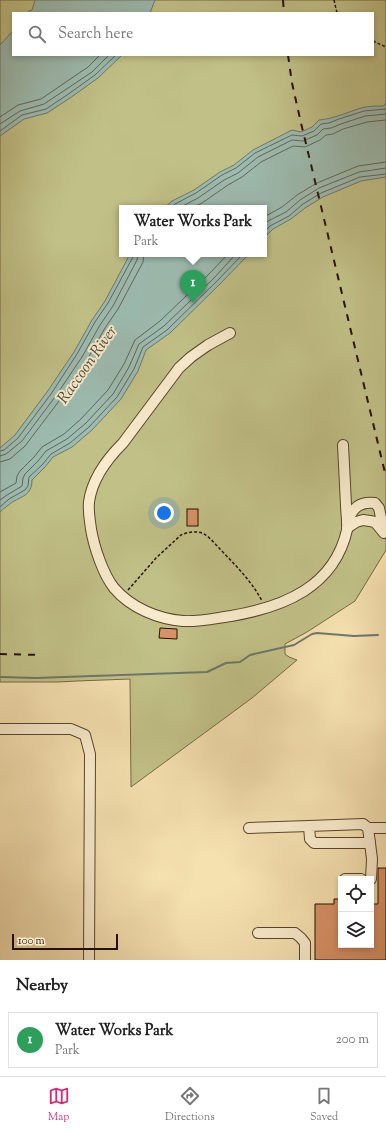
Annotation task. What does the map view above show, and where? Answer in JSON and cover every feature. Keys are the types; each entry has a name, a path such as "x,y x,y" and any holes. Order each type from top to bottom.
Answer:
{"lane":[{"path":"230,334 208,345 179,368 123,443 106,462 93,486 89,502 92,534 102,566 114,588 122,596 146,612 165,618 184,621 197,621 245,614 293,598 316,582 325,573 340,550 347,525 353,510 358,505 364,503 375,503 379,508 385,535"},
{"path":"343,445 347,525"},
{"path":"347,525 363,520 375,522 385,535"},
{"path":"0,729 71,729 85,734 90,754 89,960"},
{"path":"249,828 363,824 368,828 386,828"},
{"path":"309,826 310,839 314,844 370,843"},
{"path":"368,828 372,859 371,876"},
{"path":"258,933 295,933 305,943 305,960"}],"path":[{"path":"334,0 337,12"},
{"path":"374,41 386,47"},
{"path":"122,596 156,558 181,535 186,533 202,533 208,537 246,577 265,607"}],"green space":[{"path":"0,0 386,0 386,550 355,601 307,632 285,644 285,654 297,660 252,698 131,787 130,679 58,682 0,682"}],"water":[{"path":"35,0 155,0 150,12 28,12 32,10"},
{"path":"12,32 12,56 121,56 98,78 70,98 47,113 24,119 0,136 0,45"},
{"path":"386,103 386,177 361,181 323,197 291,219 273,229 267,235 267,205 167,205 172,201 194,190 220,172 234,165 253,150 292,130 301,132 312,127 319,120 335,117 364,107 383,106"},
{"name":"Raccoon River","path":"128,257 246,257 170,333 146,350 138,371 121,399 92,430 72,447 53,457 32,480 32,485 28,492 0,512 0,448 15,435 47,392 74,352 92,320 105,301"}],"building":[{"path":"187,509 198,509 198,526 187,526"},
{"path":"160,628 177,629 177,639 159,638"},
{"path":"378,868 386,868 386,960 315,960 315,904 334,904 334,899 338,899 338,948 374,948 374,904 378,904"}],"waterway":[{"path":"0,677 36,678 207,672 226,663 240,662 250,655 294,645 312,634 317,633 354,636 378,635"}],"railway":[{"path":"283,0 284,12"},
{"path":"288,56 292,83 301,123 386,477"},
{"path":"0,654 42,655"}],"place":[{"name":"Water Works Park","path":"193,303"}]}
